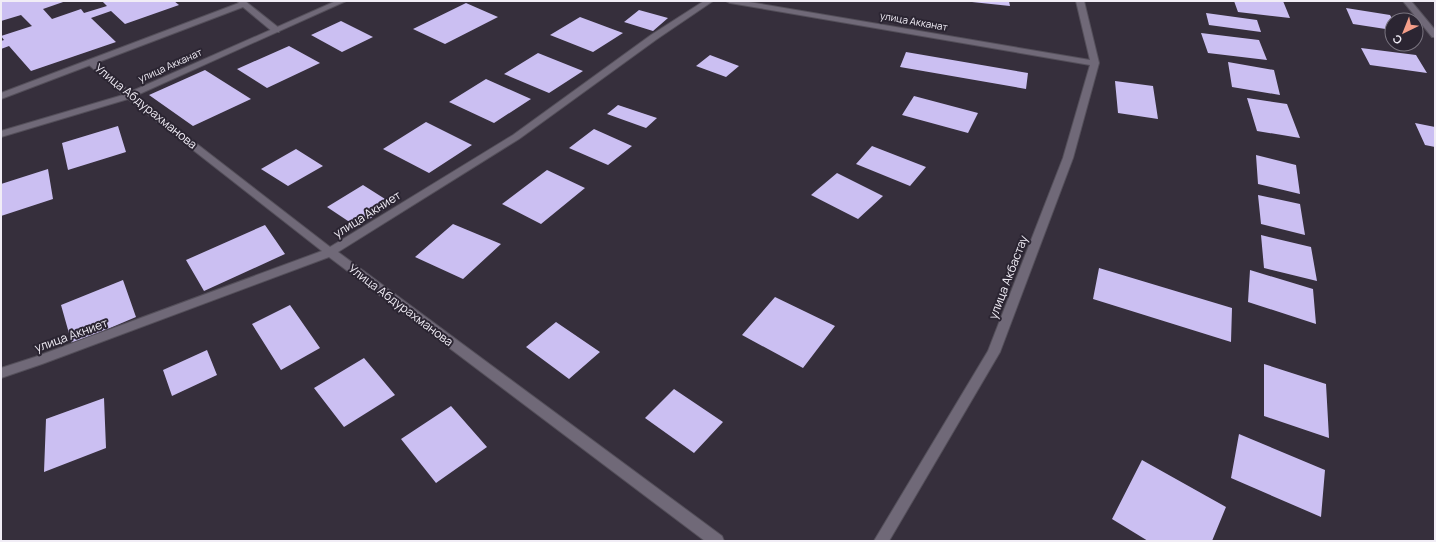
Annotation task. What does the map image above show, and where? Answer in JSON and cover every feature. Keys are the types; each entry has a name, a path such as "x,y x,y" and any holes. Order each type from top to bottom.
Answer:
{"street":[{"name":"улица Акканат","path":"1,134 129,96 342,1"},
{"name":"улица Акниет","path":"1,373 38,361 330,252 516,136 654,37 709,1"},
{"name":"улица Акканат","path":"730,1 1095,63"},
{"name":"улица Акбастау","path":"881,541 994,352 1068,158 1095,63 1080,1"},
{"path":"1407,1 1435,35"},
{"path":"1,96 242,2 276,30"},
{"name":"Улица Абдурахманова","path":"91,62 129,96 330,252 717,541"}],"building":[{"path":"1,1 66,1 43,9 52,19 81,9 84,13 107,6 102,1 174,1 179,5 125,24 111,11 91,18 116,42 31,71 9,46 1,49 1,41 4,40 1,36 32,26 21,15 1,21"},
{"path":"1009,1 1010,6 972,2"},
{"path":"1234,1 1283,1 1290,18 1238,12"},
{"path":"466,3 498,17 445,44 413,29"},
{"path":"1346,8 1384,14 1384,29 1353,24"},
{"path":"639,10 668,18 653,31 624,22"},
{"path":"1206,13 1257,20 1261,32 1209,25"},
{"path":"580,17 623,33 593,52 550,35"},
{"path":"341,21 373,37 342,52 311,35"},
{"path":"1201,33 1259,40 1267,60 1208,53"},
{"path":"289,46 320,63 267,88 237,69"},
{"path":"1361,48 1416,55 1427,73 1370,65"},
{"path":"906,52 1028,73 1026,89 900,67"},
{"path":"538,53 583,71 549,93 504,74"},
{"path":"710,55 739,66 726,77 696,66"},
{"path":"1228,62 1274,70 1280,95 1232,87"},
{"path":"205,70 251,99 193,126 149,95"},
{"path":"486,79 531,99 494,123 449,102"},
{"path":"1115,81 1153,86 1158,119 1118,113"},
{"path":"914,96 978,113 968,133 902,115"},
{"path":"1247,98 1287,104 1300,138 1257,131"},
{"path":"618,105 657,118 646,128 607,114"},
{"path":"426,122 472,145 429,173 383,149"},
{"path":"1415,123 1435,127 1435,147 1425,145"},
{"path":"118,126 126,152 68,170 62,143"},
{"path":"594,129 632,146 608,165 569,148"},
{"path":"872,146 926,167 910,186 856,164"},
{"path":"296,149 323,166 288,186 261,169"},
{"path":"1256,155 1296,165 1300,194 1258,184"},
{"path":"48,169 53,199 1,216 1,184"},
{"path":"547,170 585,188 541,224 502,204"},
{"path":"837,173 883,196 858,219 811,195"},
{"path":"363,185 393,204 357,227 327,207"},
{"path":"1258,195 1300,204 1305,235 1261,224"},
{"path":"453,224 501,244 463,279 415,257"},
{"path":"265,225 285,254 204,291 186,260"},
{"path":"1261,235 1311,247 1317,281 1264,268"},
{"path":"1099,268 1232,308 1231,342 1093,299"},
{"path":"1250,270 1313,289 1316,324 1248,302"},
{"path":"123,280 136,317 72,344 61,305"},
{"path":"775,297 835,326 803,368 742,335"},
{"path":"290,305 320,348 281,370 252,324"},
{"path":"556,322 600,352 569,379 526,347"},
{"path":"207,350 217,375 172,396 163,370"},
{"path":"364,358 395,395 344,427 314,388"},
{"path":"1264,364 1326,384 1329,438 1264,416"},
{"path":"674,389 723,422 694,453 645,418"},
{"path":"104,398 106,448 44,472 46,419"},
{"path":"451,406 487,447 436,483 401,439"},
{"path":"1239,434 1325,470 1321,517 1231,478"},
{"path":"1142,460 1226,507 1212,541 1148,541 1112,519"}]}
